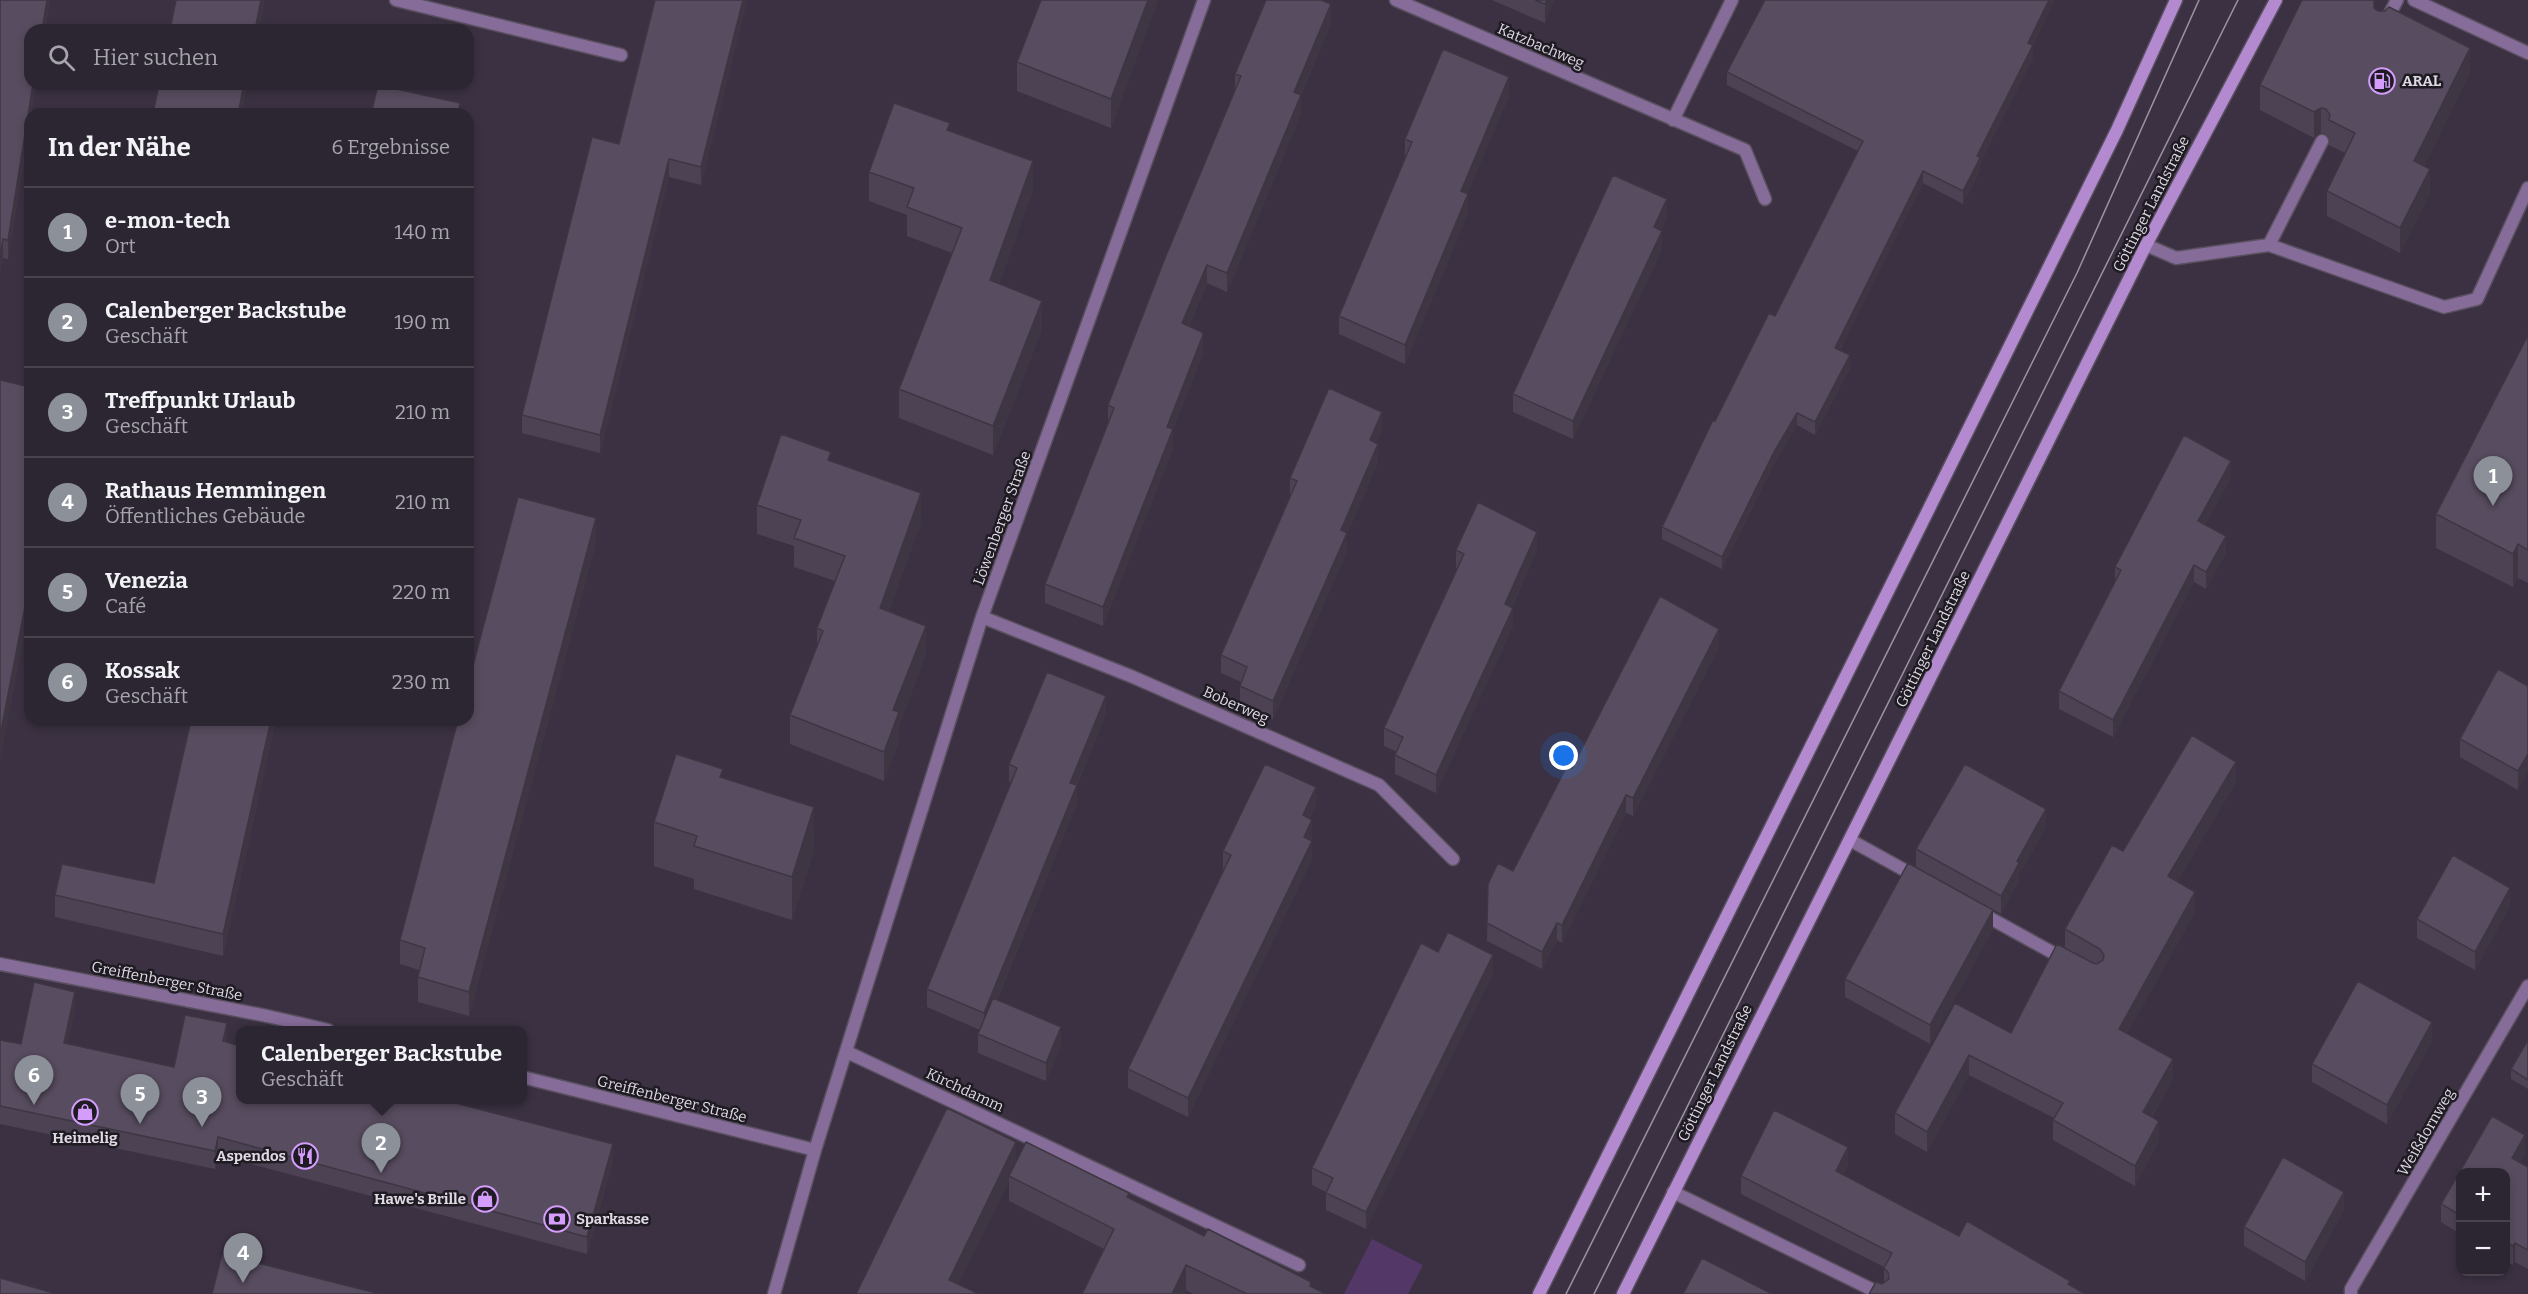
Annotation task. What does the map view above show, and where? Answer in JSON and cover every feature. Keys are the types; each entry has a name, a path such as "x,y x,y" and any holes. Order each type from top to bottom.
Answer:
{"street":[{"path":"396,0 621,55"},
{"name":"Löwenberger Straße","path":"847,1052 982,617 1204,0"},
{"name":"Katzbachweg","path":"1396,0 1745,150 1765,199"},
{"path":"1673,120 1732,0"},
{"path":"1539,1294 2112,141 2176,0"},
{"name":"Göttinger Landstraße","path":"1623,1294 2146,245 2276,0"},
{"path":"2381,29 2397,0"},
{"path":"2414,0 2528,53"},
{"path":"2269,245 2322,141"},
{"path":"2146,245 2176,258 2269,245 2445,307 2477,299 2528,188"},
{"name":"Boberweg","path":"982,617 1133,677 1379,785 1453,859"},
{"path":"1850,840 1932,886"},
{"path":"1963,903 2076,965"},
{"name":"Greiffenberger Straße","path":"0,964 311,1026"},
{"name":"Weißdornweg","path":"2351,1294 2357,1279 2528,986"},
{"path":"774,1294 815,1150 847,1052"},
{"name":"Kirchdamm","path":"847,1052 1089,1164 1299,1265"},
{"name":"Greiffenberger Straße","path":"527,1078 815,1150"},
{"path":"1673,1192 1881,1294"}],"shaded area":[{"path":"1372,1239 1423,1265 1408,1294 1344,1294"}],"building":[{"path":"0,0 47,0 43,24 24,24 24,90 32,90 29,108 24,108 24,140 8,240 3,239 0,258"},
{"path":"176,0 261,0 256,24 171,24"},
{"path":"655,0 743,0 701,167 669,159 600,435 522,415 592,137 619,144"},
{"path":"1041,0 1148,0 1111,99 1017,62"},
{"path":"1266,0 1321,0 1331,4 1294,92 1301,95 1227,273 1207,265 1182,323 1202,332 1203,335 1167,427 1173,429 1103,607 1045,584 1114,408 1108,405 1165,258 1241,76 1235,74"},
{"path":"1535,0 1547,0 1545,4"},
{"path":"1765,0 2049,0 2028,43 2033,45 1977,156 1980,158 1963,191 1923,171 1835,348 1850,355 1815,422 1797,413 1774,452 1722,557 1662,527 1713,420 1715,421 1769,313 1775,316 1863,141 1727,72"},
{"path":"2302,0 2374,0 2374,8 2378,11 2385,11 2389,7 2470,48 2414,161 2430,169 2400,228 2327,191 2355,133 2329,120 2330,115 2326,109 2321,108 2314,112 2260,85"},
{"path":"1443,49 1509,77 1461,191 1468,194 1405,345 1339,316 1412,142 1405,139"},
{"path":"158,90 243,90 239,108 154,108"},
{"path":"377,90 401,90 460,103 459,108 372,108"},
{"path":"894,103 950,123 947,130 1033,161 990,280 1042,301 993,426 899,389 962,228 907,207 914,188 869,172"},
{"path":"1613,175 1667,199 1654,227 1662,231 1573,421 1513,394"},
{"path":"2528,335 2528,550 2518,544 2513,554 2436,514"},
{"path":"0,380 24,386 24,612 0,736"},
{"path":"1329,388 1382,412 1370,440 1378,444 1341,530 1347,533 1273,701 1240,686 1247,667 1221,655 1297,481 1290,478"},
{"path":"781,434 831,452 828,460 921,493 880,608 926,626 893,710 899,712 884,752 790,715 823,631 817,628 845,556 794,538 801,520 757,505"},
{"path":"2184,435 2231,461 2198,521 2226,536 2206,572 2194,565 2113,720 2059,691 2121,570 2115,567"},
{"path":"518,497 596,518 469,992 418,977 425,948 400,940 456,726 474,726 474,662"},
{"path":"1478,502 1537,532 1505,604 1513,608 1436,775 1395,755 1403,737 1384,728 1464,554 1456,550"},
{"path":"1660,596 1719,629 1633,798 1626,795 1562,925 1557,923 1542,952 1487,923 1488,884 1498,863 1513,871 1567,766 1572,768"},
{"path":"2498,669 2528,686 2528,754 2518,771 2460,739"},
{"path":"1047,672 1106,696 1070,783 1077,785 984,1013 927,989 1017,768 1009,764"},
{"path":"190,726 270,726 223,934 55,895 62,864 154,883"},
{"path":"2192,735 2236,762 2168,876 2195,892 2119,1029 2173,1059 2143,1112 2159,1121 2135,1166 2053,1120 2063,1103 1969,1055 1927,1132 1895,1113 1955,1003 2011,1033 2057,944 2093,963 2097,964 2103,960 2104,955 2100,949 2065,929 2112,845 2123,851"},
{"path":"676,754 723,769 720,777 814,807 792,877 694,846 697,836 654,822"},
{"path":"1265,764 1316,787 1303,815 1312,820 1304,837 1312,841 1188,1098 1128,1069 1231,855 1223,851"},
{"path":"1965,764 2046,809 2017,861 2019,863 2001,896 1916,849"},
{"path":"2453,855 2510,888 2475,952 2417,919"},
{"path":"1908,863 1993,910 1930,1025 1845,979"},
{"path":"1448,932 1493,955 1366,1212 1326,1193 1333,1178 1312,1168 1421,943 1438,952"},
{"path":"2358,981 2432,1022 2387,1105 2312,1064"},
{"path":"34,982 75,992 64,1043 174,1067 185,1015 227,1023 223,1041 236,1045 236,1104 459,1104 613,1144 587,1237 218,1137 215,1151 0,1106 0,1040 21,1044"},
{"path":"993,998 1061,1027 1046,1063 978,1034"},
{"path":"2528,1040 2528,1080 2511,1069"},
{"path":"947,1108 1016,1142 949,1280 979,1294 856,1294"},
{"path":"1774,1110 1848,1147 1836,1171 1959,1236 1967,1221 2070,1281 2068,1284 2085,1294 1869,1294 1876,1282 1882,1284 1889,1279 1888,1272 1884,1268 1892,1253 1741,1176"},
{"path":"2492,1116 2525,1135 2512,1158 2528,1167 2528,1250 2515,1243 2513,1246 2510,1244 2510,1168 2462,1168"},
{"path":"1026,1142 1129,1193 1127,1197 1204,1236 1208,1229 1311,1282 1310,1286 1326,1294 1247,1294 1186,1265 1172,1294 1082,1294 1114,1229 1009,1176"},
{"path":"2283,1157 2344,1192 2305,1262 2244,1227"},
{"path":"2456,1178 2456,1213 2441,1204"},
{"path":"222,1254 380,1294 212,1294"},
{"path":"1702,1258 1772,1294 1683,1294"},
{"path":"0,1278 57,1294 0,1294"}],"tram line":[{"path":"1566,1294 2077,273 2199,0"},
{"path":"1594,1294 2238,0"}],"place":[{"name":"ARAL","path":"2382,81"},
{"name":"e-mon-tech","path":"2493,506"},
{"name":"Kossak","path":"34,1105"},
{"name":"Heimelig","path":"85,1112"},
{"name":"Venezia","path":"140,1124"},
{"name":"Treffpunkt Urlaub","path":"202,1127"},
{"name":"Aspendos","path":"305,1156"},
{"name":"Calenberger Backstube","path":"381,1173"},
{"name":"Hawe's Brille","path":"485,1199"},
{"name":"Sparkasse","path":"557,1219"},
{"name":"Rathaus Hemmingen","path":"243,1283"}]}
